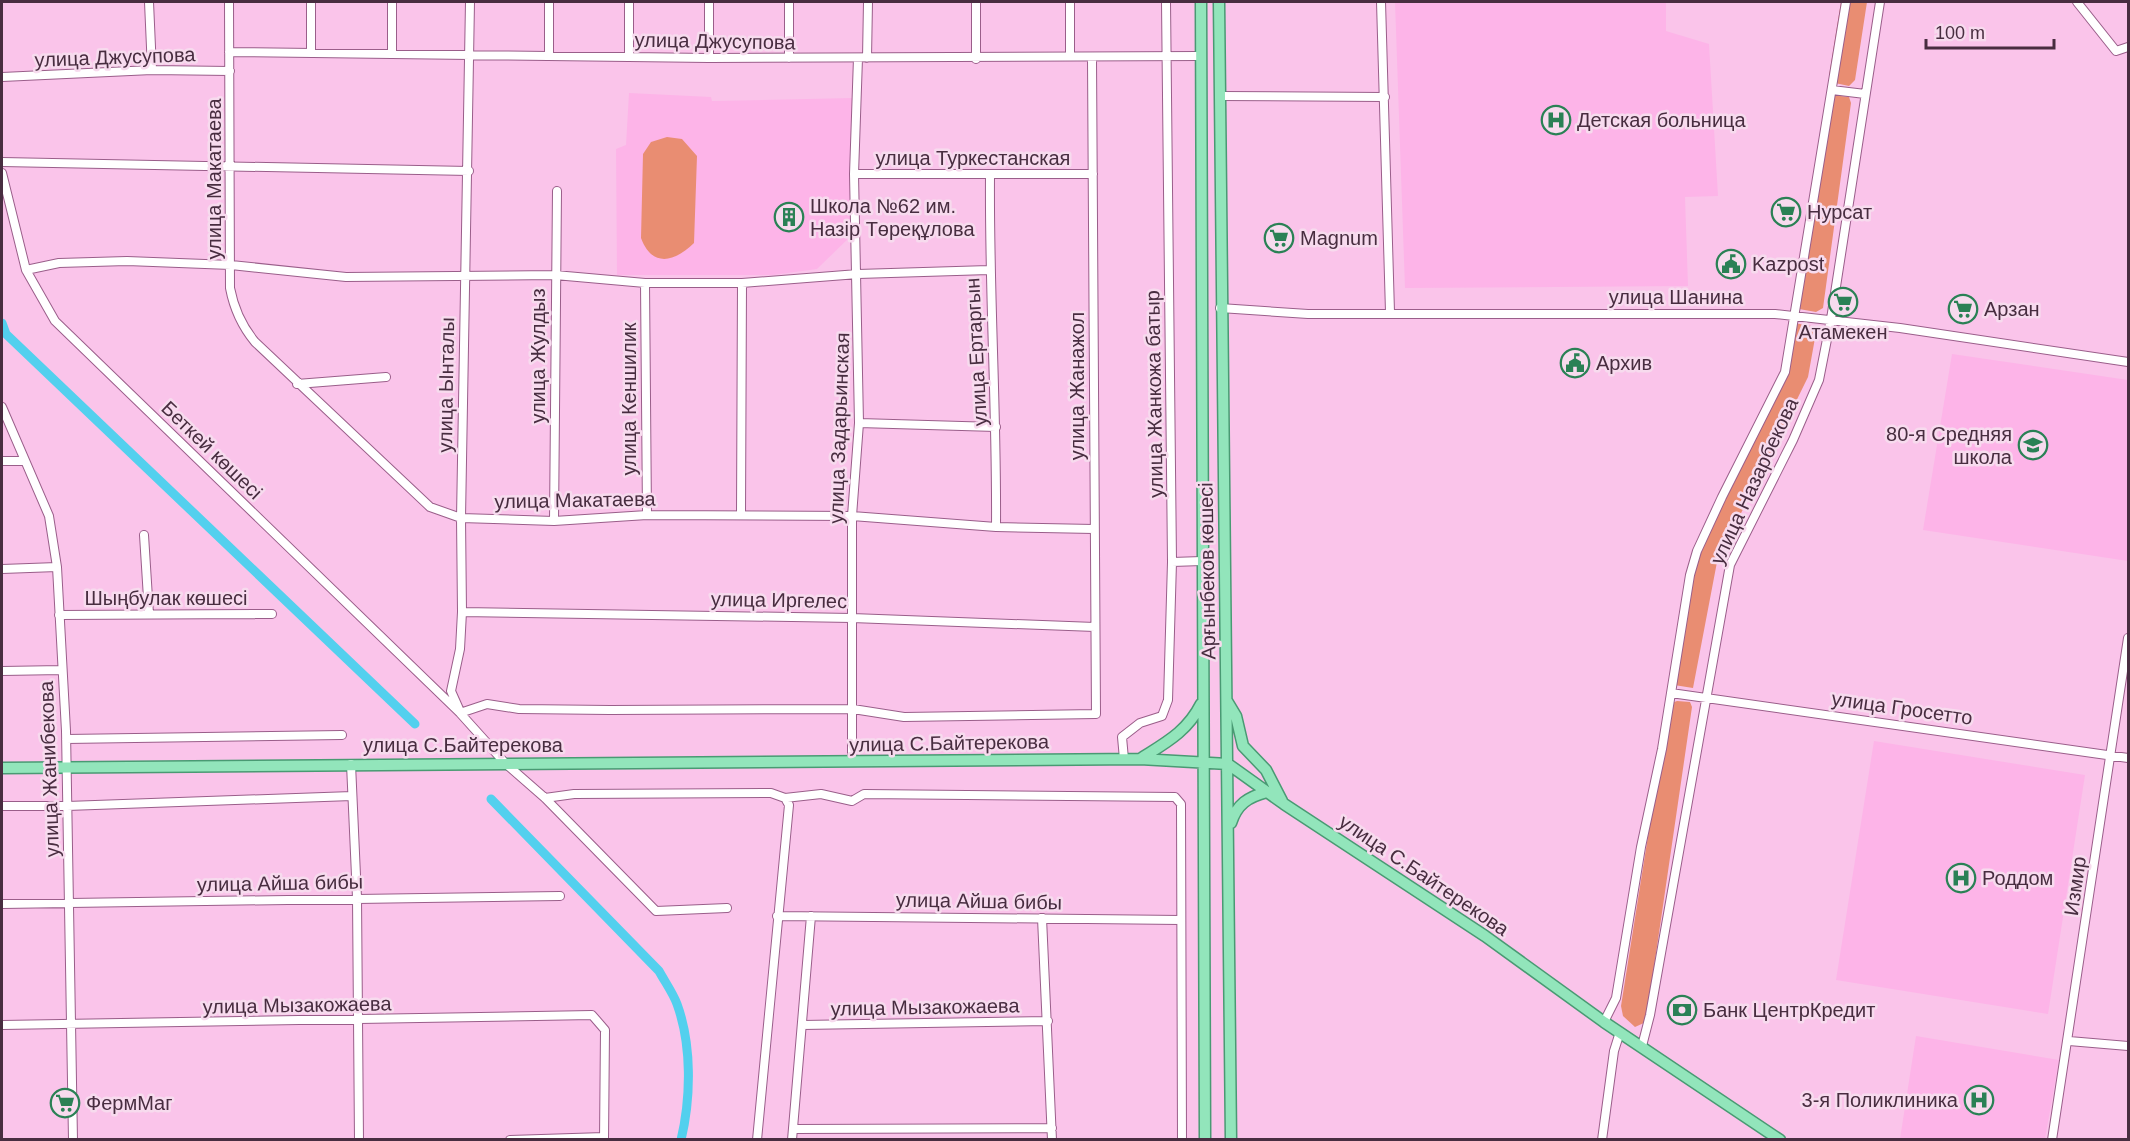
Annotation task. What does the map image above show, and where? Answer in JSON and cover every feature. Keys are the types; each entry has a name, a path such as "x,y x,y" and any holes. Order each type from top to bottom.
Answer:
{"main road":[{"name":"Арғынбеков көшесі","path":"1201,2 1205,1140"},
{"name":"Арғынбеков көшесі","path":"1219,2 1220,308 1228,764 1231,1140"},
{"path":"1227,701 1236,716 1243,746 1266,770 1284,804"},
{"path":"1140,759 1181,733 1194,718 1202,702"},
{"name":"улица С.Байтерекова","path":"2,768 1124,759 1228,764 1284,804 1477,930 1604,1022 1780,1140"},
{"path":"1228,829 1240,804 1255,795 1267,792"}],"street":[{"path":"149,2 152,70"},
{"name":"улица Макатаева","path":"229,2 230,288 241,323 255,342 297,384 430,507 461,518 554,521 646,515 852,516 996,527 1094,529"},
{"path":"311,2 311,52"},
{"path":"392,2 392,54"},
{"name":"улица Ынталы","path":"460,712 452,691 460,649 462,612 464,278 469,171 470,2"},
{"path":"549,2 549,55"},
{"path":"629,2 629,57"},
{"path":"709,2 709,58"},
{"path":"789,2 789,58"},
{"path":"867,58 868,2"},
{"path":"976,2 976,59"},
{"path":"1070,2 1070,56"},
{"name":"улица Жанкожа батыр","path":"1124,759 1122,737 1140,723 1162,716 1168,699 1172,562 1166,2"},
{"path":"1381,2 1390,312"},
{"name":"улица Назарбекова","path":"1604,1022 1616,998 1690,574 1697,551 1785,372 1846,2"},
{"name":"улица Назарбекова","path":"1642,1046 1650,1015 1730,565 1793,440 1819,380 1831,319 1880,2"},
{"path":"2077,2 2116,51 2128,47"},
{"name":"улица Джусупова","path":"229,52 709,58 976,59 1070,56 1092,59 1167,55 1200,56"},
{"name":"улица Задарьинская","path":"852,762 852,516 859,423 858,274 854,174 858,58"},
{"name":"улица Жанажол","path":"853,709 904,717 1096,714 1092,59"},
{"name":"улица Джусупова","path":"2,77 152,70 230,71"},
{"path":"1832,90 1865,94"},
{"path":"1220,96 1385,97"},
{"path":"2,162 469,171"},
{"name":"Беткей көшесі","path":"2,173 26,270 55,321 460,712 505,763 545,798 656,911 726,908"},
{"name":"улица Туркестанская","path":"854,174 990,176 1093,174"},
{"name":"улица Ертаргын","path":"990,176 989,270 996,427 996,527"},
{"name":"улица Жулдыз","path":"554,521 557,191"},
{"path":"26,270 86,261 231,265 346,277 464,278 555,275 645,283 742,283 858,274 989,270"},
{"name":"улица Кеншилик","path":"645,283 646,515"},
{"path":"741,516 742,283"},
{"name":"улица Шанина","path":"1220,308 1308,314 1390,312 1764,314 1831,319 2128,362"},
{"path":"297,384 386,377"},
{"name":"улица Жанибекова","path":"2,407 49,516 57,567 66,739 73,1140"},
{"path":"859,423 996,427"},
{"path":"2,461 25,461"},
{"path":"144,535 149,614"},
{"path":"1172,562 1202,561"},
{"path":"2,569 57,567"},
{"name":"улица Иргелес","path":"462,612 852,618 1095,627"},
{"name":"Шыңбулак көшесі","path":"59,615 272,614"},
{"name":"Измир","path":"2052,1140 2069,1041 2128,638"},
{"path":"2,671 62,670"},
{"name":"улица Гросетто","path":"1671,693 2128,758"},
{"path":"460,712 487,704 519,709 853,709"},
{"path":"66,739 342,735"},
{"path":"351,764 357,898 359,1140"},
{"path":"545,798 574,794 771,793 785,798 821,794 852,801 864,794 1175,797 1181,804 1182,1140"},
{"path":"2,806 67,806 352,796"},
{"path":"757,1140 777,916 790,816 789,805 785,798"},
{"name":"улица Айша бибы","path":"2,904 560,896"},
{"name":"улица Айша бибы","path":"777,916 1181,920"},
{"path":"792,1140 811,916"},
{"path":"1042,918 1052,1140"},
{"name":"улица Мызакожаева","path":"2,1025 358,1021 592,1015 605,1030 604,1138"},
{"name":"улица Мызакожаева","path":"802,1025 1048,1021"},
{"path":"1602,1140 1614,1051 1620,1032"},
{"path":"2069,1041 2128,1046"},
{"path":"793,1129 1052,1128"},
{"path":"510,1140 604,1138"}],"shaded area":[{"name":"Детская больница","path":"1395,2 1666,2 1666,31 1709,44 1718,196 1685,197 1688,286 1405,288"},
{"path":"1841,2 1867,2 1855,80 1849,86 1835,83 1829,76"},
{"path":"629,93 711,97 712,101 852,98 853,234 817,269 773,275 617,275 616,149 626,145"},
{"path":"1832,95 1849,97 1851,103 1823,308 1816,312 1799,309"},
{"path":"667,137 682,139 697,156 694,243 672,258 665,259 651,254 641,238 643,154 651,142"},
{"path":"1794,323 1817,327 1808,377 1717,562 1693,688 1674,685 1694,553 1785,376"},
{"name":"80-я Средняя школа","path":"1952,354 2128,380 2128,561 1923,530"},
{"path":"1677,701 1690,702 1692,707 1646,1022 1635,1027 1623,1016 1621,1006 1669,704"},
{"name":"Роддом","path":"1874,741 2085,775 2048,1014 1836,980"},
{"name":"3-я Поликлиника","path":"1916,1036 2059,1060 2045,1139 1900,1139"}],"waterway":[{"path":"2,323 6,334 415,724"},
{"path":"491,799 659,971 671,992 682,1020 687,1054 687,1107 681,1140"}],"place":[{"name":"Детская больница","path":"1556,120"},
{"name":"Нурсат","path":"1786,212"},
{"name":"Школа №62 им. Назір Төреқұлова","path":"789,217"},
{"name":"Magnum","path":"1279,238"},
{"name":"Kazpost","path":"1731,264"},
{"name":"Атамекен","path":"1843,302"},
{"name":"Арзан","path":"1963,309"},
{"name":"Архив","path":"1575,363"},
{"name":"80-я Средняя школа","path":"2033,445"},
{"name":"Роддом","path":"1961,878"},
{"name":"Банк ЦентрКредит","path":"1682,1010"},
{"name":"3-я Поликлиника","path":"1979,1100"},
{"name":"ФермМаг","path":"65,1103"}]}
